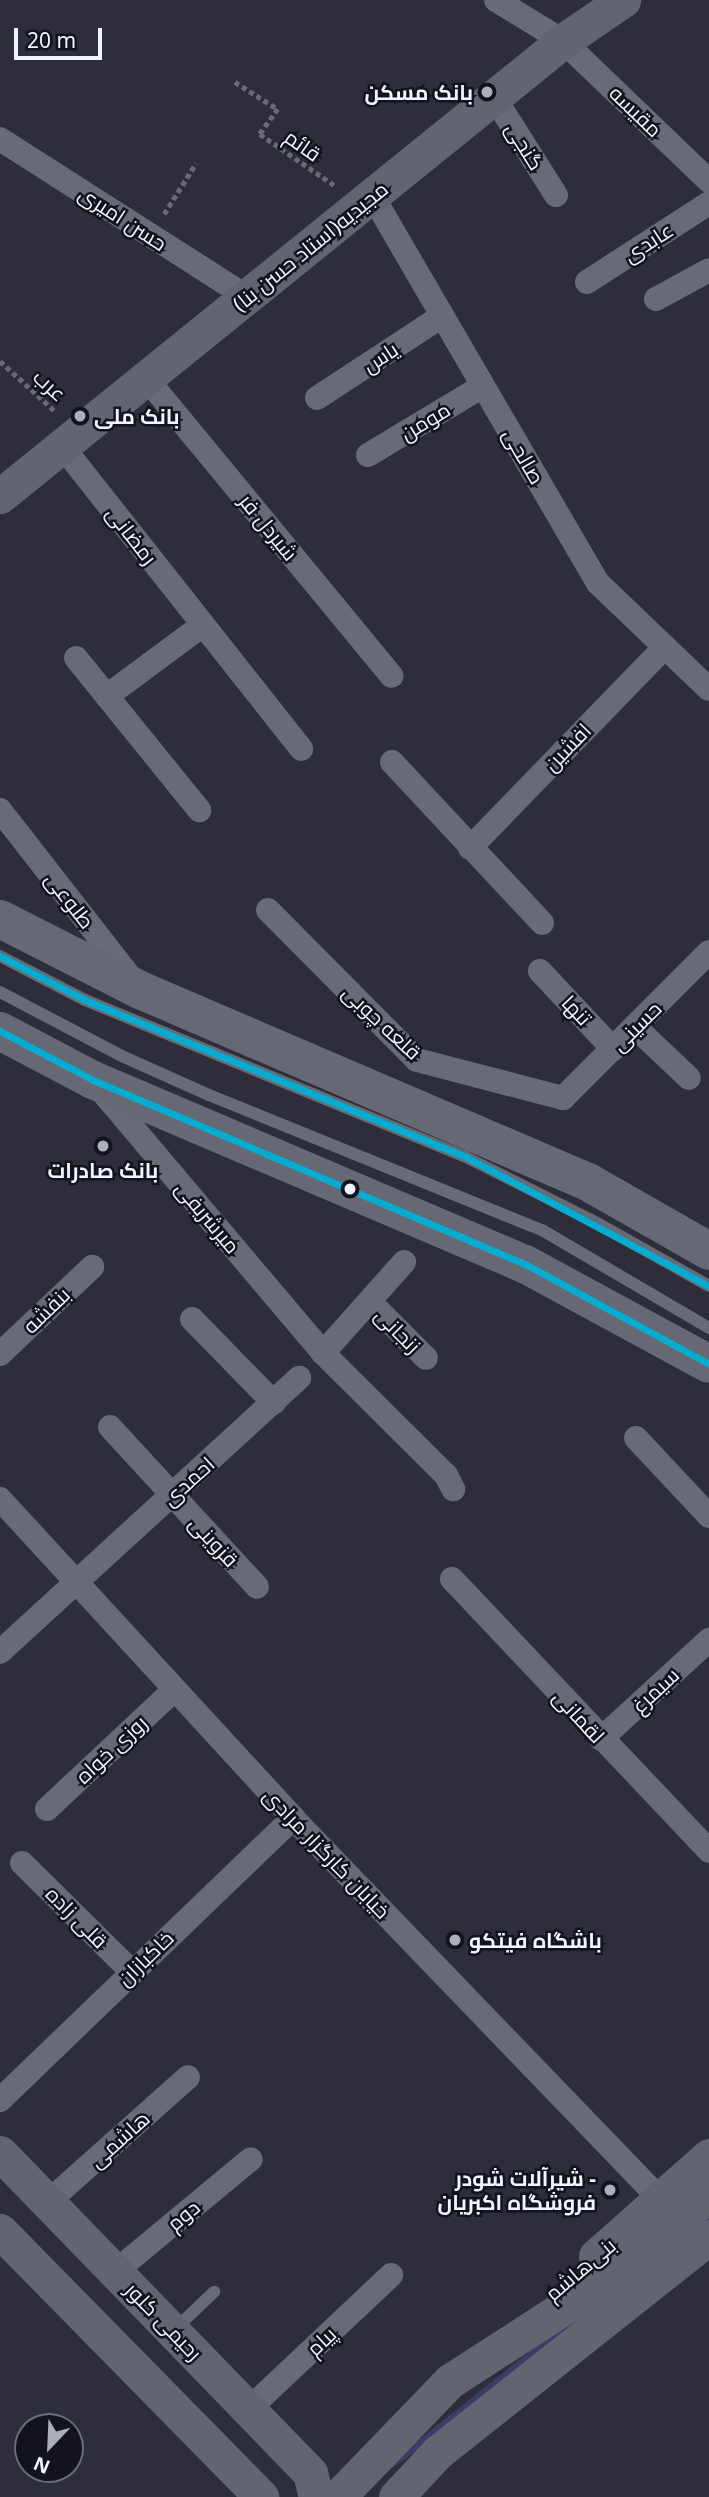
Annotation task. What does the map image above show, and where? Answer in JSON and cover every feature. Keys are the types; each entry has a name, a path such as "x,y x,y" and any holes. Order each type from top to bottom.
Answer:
{"highway":[{"path":"0,919 140,990 564,1171 709,1251"},
{"path":"0,1031 93,1080 438,1223 673,1341 709,1364"},
{"path":"673,1341 709,1375"}],"main road":[{"name":"مجیدیه(استاد حسن بنا)","path":"0,496 563,41 623,0"},
{"name":"رحیمی کلور","path":"0,2153 250,2407 310,2473 316,2497"},
{"name":"بنی‌هاشم","path":"450,2381 709,2156"},
{"path":"338,2497 450,2381 589,2291 709,2195"},
{"path":"0,2231 261,2497"},
{"path":"396,2497 438,2452 709,2237"},
{"path":"432,2497 428,2483 438,2452"}],"street":[{"name":"مقیسه","path":"496,0 563,41 709,181"},
{"name":"گنجی","path":"494,97 556,195"},
{"name":"حسن امیری","path":"0,139 247,297"},
{"name":"صالحی","path":"367,200 442,317 598,583 709,690"},
{"name":"عابدی","path":"587,282 709,203"},
{"path":"656,299 709,270"},
{"name":"یاس","path":"317,397 442,317"},
{"name":"شیردل فر","path":"146,378 392,676"},
{"name":"مومن","path":"368,455 483,386"},
{"name":"رمضانی","path":"70,439 203,625 301,749"},
{"path":"107,696 203,625"},
{"name":"افشین","path":"470,848 665,648"},
{"path":"76,658 199,810"},
{"path":"391,762 542,923"},
{"name":"طلوعی","path":"0,810 140,990"},
{"name":"قلعه چوبی","path":"268,910 417,1060 563,1098"},
{"name":"حسینی","path":"563,1098 709,952"},
{"name":"تنها","path":"540,971 613,1049"},
{"path":"635,1027 689,1078"},
{"name":"میرشریفی","path":"93,1080 323,1353"},
{"path":"404,1262 323,1353 446,1475 453,1489"},
{"name":"بنفشه","path":"0,1354 92,1267"},
{"name":"زنجانی","path":"370,1302 426,1358"},
{"path":"192,1319 274,1403"},
{"name":"احمدی","path":"0,1651 299,1378"},
{"name":"قزوینی","path":"110,1427 257,1587"},
{"path":"636,1438 709,1516"},
{"name":"خیابان کارگزار مرادی","path":"0,1499 293,1818 661,2200"},
{"name":"لقمانی","path":"452,1579 709,1851"},
{"name":"سیمرغ","path":"601,1739 709,1640"},
{"name":"روزی خواه","path":"47,1809 174,1690"},
{"name":"خاکبازان","path":"0,2100 131,1971 293,1818"},
{"name":"قلی زاده","path":"22,1863 131,1971"},
{"name":"هاشمی","path":"49,2201 188,2077"},
{"name":"دوم","path":"116,2271 251,2159"},
{"name":"پیام","path":"250,2407 391,2276"}],"lane":[{"path":"0,956 85,1000 464,1156 588,1218 709,1286"},
{"path":"0,992 164,1074 542,1230 709,1328"},
{"path":"173,2331 214,2292"}],"path":[{"name":"قائم","path":"235,82 278,109 260,134 367,200"},
{"path":"151,235 196,163"},
{"name":"عرب","path":"0,361 70,439"}],"shaded area":[{"path":"709,2209 709,2223 444,2432 382,2475 372,2477"}],"transit line":[{"path":"0,956 85,1000 464,1156 709,1286"},
{"path":"0,1031 93,1080 525,1264 709,1364"}],"place":[{"name":"بانک مسکن","path":"487,92"},
{"name":"بانک ملی","path":"80,416"},
{"name":"بانک صادرات","path":"103,1146"},
{"name":"باشگاه فیتکو","path":"455,1940"},
{"name":"شیرآلات شودر - فروشگاه اکبریان","path":"610,2190"}]}
